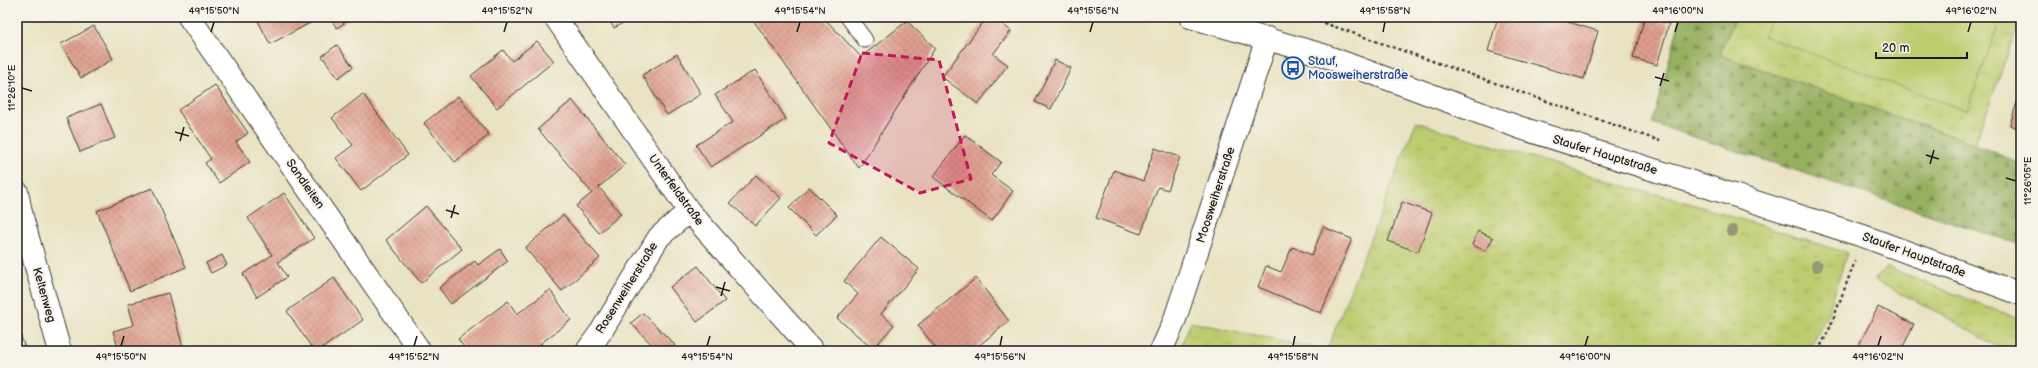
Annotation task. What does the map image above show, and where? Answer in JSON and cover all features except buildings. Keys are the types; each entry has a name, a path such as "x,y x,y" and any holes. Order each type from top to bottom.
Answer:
{"street":[{"name":"Sandleiten","path":"189,17 420,351"},
{"name":"Unterfeldstraße","path":"556,17 689,211 813,351"},
{"name":"Staufer Hauptstraße","path":"1190,17 1232,23 1267,38 1323,55 1518,127 1863,236 2021,294"},
{"name":"Moosweiherstraße","path":"1161,351 1174,322 1267,38"},
{"name":"Keltenweg","path":"17,192 22,217 60,351"},
{"name":"Rosenweiherstraße","path":"587,351 602,330 659,237 689,211"}],"lane":[{"path":"848,17 865,40"}],"path":[{"path":"1307,17 1662,142"},
{"path":"1818,351 1829,330 1863,236"}],"highlighted area":[{"path":"862,53 939,60 971,179 920,193 829,143"}],"green space":[{"path":"1681,17 1735,17 1720,55 1975,144 2021,164 2021,245 1652,123"},
{"path":"1735,17 2021,17 1975,144 1720,55"},
{"path":"1771,17 2001,17 1967,111 1764,36"},
{"path":"1416,122 1635,189 1670,197 1847,253 1828,314 1809,351 1179,351 1191,322 1327,350"},
{"path":"1886,267 2021,320 2021,351 2005,351 1934,310 1874,280"}],"place":[{"name":"Stauf, Moosweiherstraße","path":"1293,68"}]}
